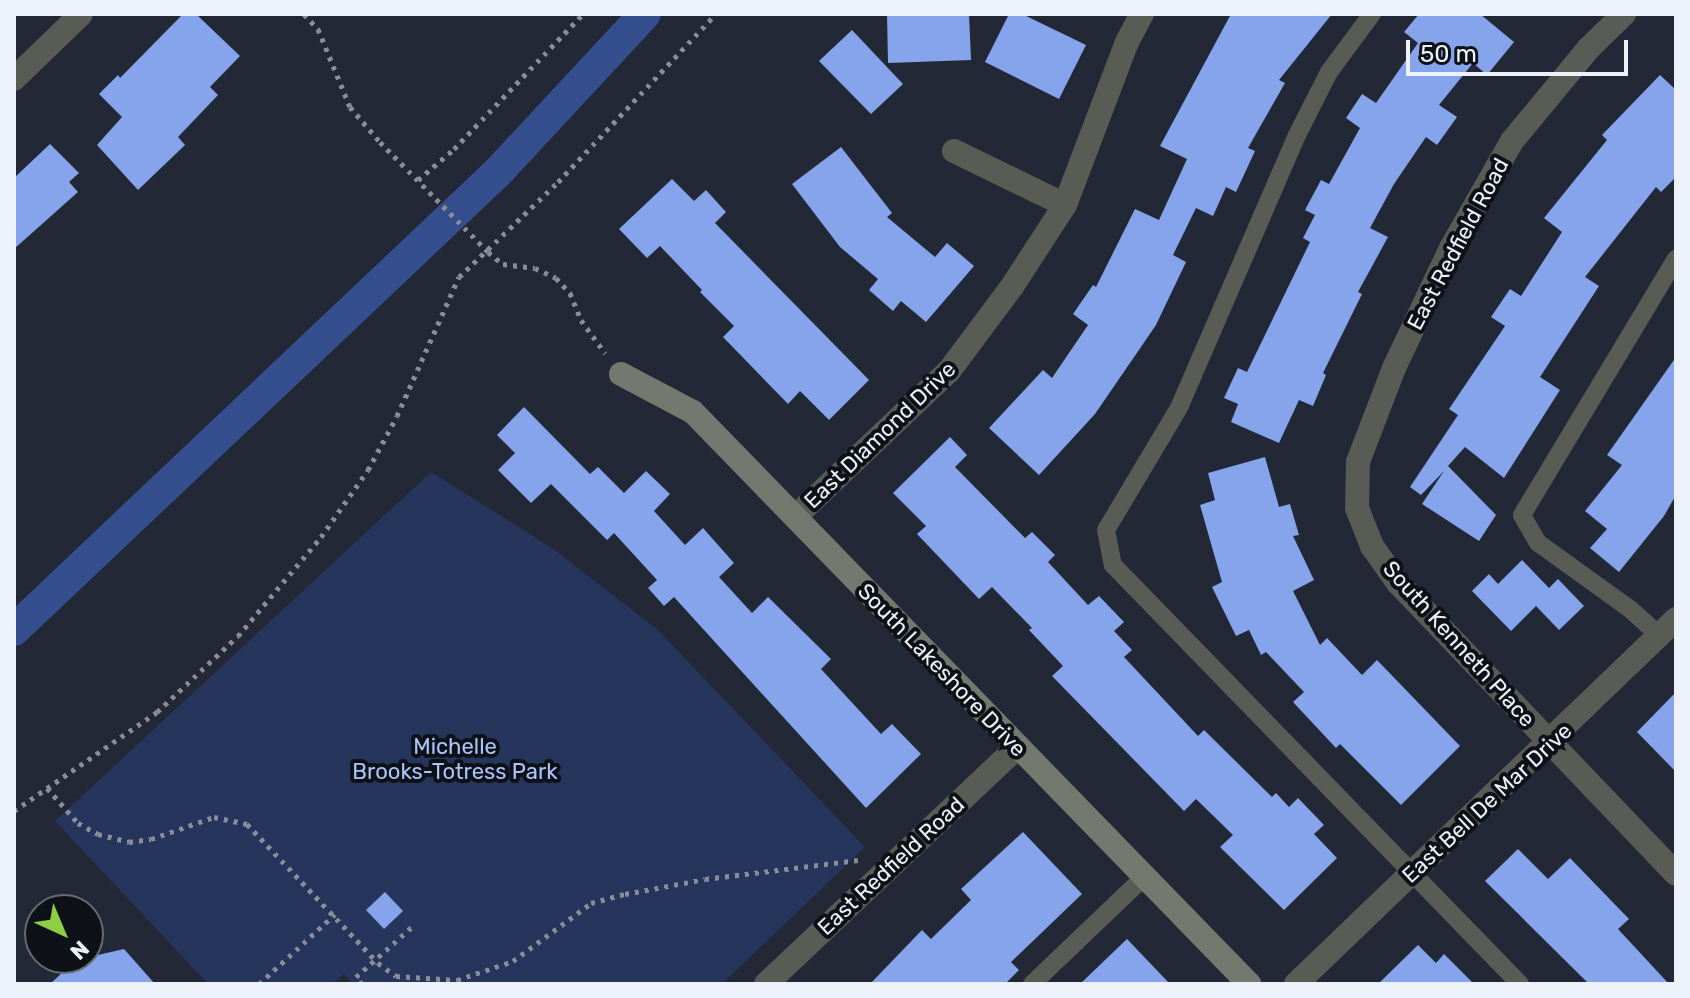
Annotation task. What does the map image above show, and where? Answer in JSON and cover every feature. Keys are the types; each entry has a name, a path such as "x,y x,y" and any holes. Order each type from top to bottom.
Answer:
{"street":[{"path":"14,79 81,14"},
{"name":"East Diamond Drive","path":"795,517 949,371 1013,285 1065,205 1126,44 1142,14"},
{"name":"East Redfield Road","path":"1357,508 1358,462 1394,368 1451,248 1512,141 1589,48 1624,14"},
{"path":"954,151 1065,205"},
{"name":"South Lakeshore Drive","path":"621,374 693,412 1016,748 1249,984"},
{"name":"South Kenneth Place","path":"1357,508 1372,546 1398,583 1676,874"},
{"name":"East Bell De Mar Drive","path":"1296,984 1668,628"},
{"name":"East Redfield Road","path":"766,984 1016,748"}],"lane":[{"path":"1372,14 1329,72 1303,122 1180,406 1106,530 1113,565 1520,984"},
{"path":"1668,628 1630,609 1538,543 1522,515 1676,259"},
{"path":"1032,984 1144,877"}],"path":[{"path":"304,14 318,29 350,107 488,252 503,264 535,268 556,278 570,293 581,320 621,374"},
{"path":"418,180 454,149 583,14"},
{"path":"14,811 157,712 238,636 321,537 368,470 390,430 459,277 488,252 716,14"},
{"path":"47,788 78,823 98,834 129,842 151,839 214,817 247,824 375,960 396,976 457,980 513,961 591,903 705,879 867,859"},
{"path":"259,984 335,914"},
{"path":"362,984 356,977 414,925"}],"green space":[{"name":"Michelle Brooks-Totress Park","path":"431,472 552,548 658,630 865,847 722,984 353,984 344,974 332,984 208,984 55,821"}],"building":[{"path":"183,14 196,14 240,56 210,87 218,95 178,137 185,145 138,190 97,145 122,117 99,94 118,75 120,78"},
{"path":"887,14 969,14 971,60 888,63"},
{"path":"1009,14 1022,14 1086,45 1059,99 985,62"},
{"path":"1231,14 1332,14 1279,80 1285,83 1248,148 1255,151 1236,192 1226,187 1213,216 1196,208 1173,255 1186,262 1156,325 1095,414 1039,475 989,428 1043,370 1052,378 1088,325 1073,314 1093,285 1096,287 1135,209 1159,220 1187,159 1160,146"},
{"path":"1419,14 1480,14 1514,42 1487,75 1473,63 1439,105 1457,117 1437,145 1426,137 1394,184 1370,228 1388,237 1358,292 1362,294 1323,373 1326,375 1313,406 1299,400 1279,443 1231,422 1238,404 1224,398 1238,368 1247,372 1310,242 1303,238 1315,215 1305,210 1321,180 1329,184 1360,128 1346,118 1362,94 1376,103 1418,43 1404,32"},
{"path":"852,30 903,84 871,114 819,61"},
{"path":"1660,75 1676,90 1676,177 1661,192 1656,187 1585,277 1599,286 1540,377 1560,390 1504,478 1465,447 1448,466 1496,515 1479,541 1422,504 1444,471 1421,495 1410,487 1458,415 1449,409 1505,326 1491,317 1510,289 1521,296 1562,232 1544,218 1607,140 1602,135"},
{"path":"50,144 79,173 69,182 78,192 14,249 14,178"},
{"path":"841,147 892,213 887,217 935,257 947,243 974,266 926,322 901,301 893,311 869,290 878,279 840,247 792,184"},
{"path":"672,179 694,201 706,190 726,212 715,223 869,380 829,420 800,391 788,404 723,337 734,326 660,246 647,258 619,229"},
{"path":"1676,357 1676,495 1664,516 1619,572 1590,548 1607,529 1585,511 1622,465 1607,455"},
{"path":"524,407 590,474 598,467 624,493 646,471 670,494 654,511 685,545 703,528 734,563 719,577 752,613 768,597 831,659 821,669 881,734 892,724 921,754 866,808 674,597 664,606 648,588 657,580 614,533 607,540 551,484 531,503 498,470 515,453 497,435"},
{"path":"950,437 967,455 955,467 1025,538 1032,532 1055,555 1048,562 1088,605 1099,596 1124,622 1114,631 1132,650 1124,657 1198,736 1204,730 1272,797 1276,793 1289,807 1298,798 1324,825 1314,834 1337,858 1284,910 1220,847 1233,835 1196,799 1184,811 1052,676 1063,666 992,587 979,599 917,534 926,526 893,493"},
{"path":"1265,457 1279,507 1290,504 1299,535 1293,536 1314,580 1293,591 1320,645 1327,638 1362,675 1377,660 1460,746 1401,805 1340,744 1336,748 1293,702 1304,692 1266,652 1261,655 1249,630 1236,636 1212,587 1222,582 1200,505 1215,500 1208,473"},
{"path":"1522,560 1549,588 1558,579 1584,606 1559,630 1536,606 1511,631 1472,591 1489,574 1498,584"},
{"path":"1676,692 1676,772 1637,732"},
{"path":"1023,832 1082,894 1011,962 1019,970 1005,984 870,984 922,930 931,939 971,900 961,889"},
{"path":"1518,849 1548,879 1570,858 1629,919 1618,929 1669,984 1589,984 1485,881"},
{"path":"385,892 403,911 384,929 366,910"},
{"path":"1127,939 1170,984 1080,984"},
{"path":"1418,945 1436,963 1444,954 1474,984 1378,984"},
{"path":"124,949 155,984 50,984 61,974 104,974 104,954"}],"waterway":[{"path":"14,630 497,173 645,14"}]}
